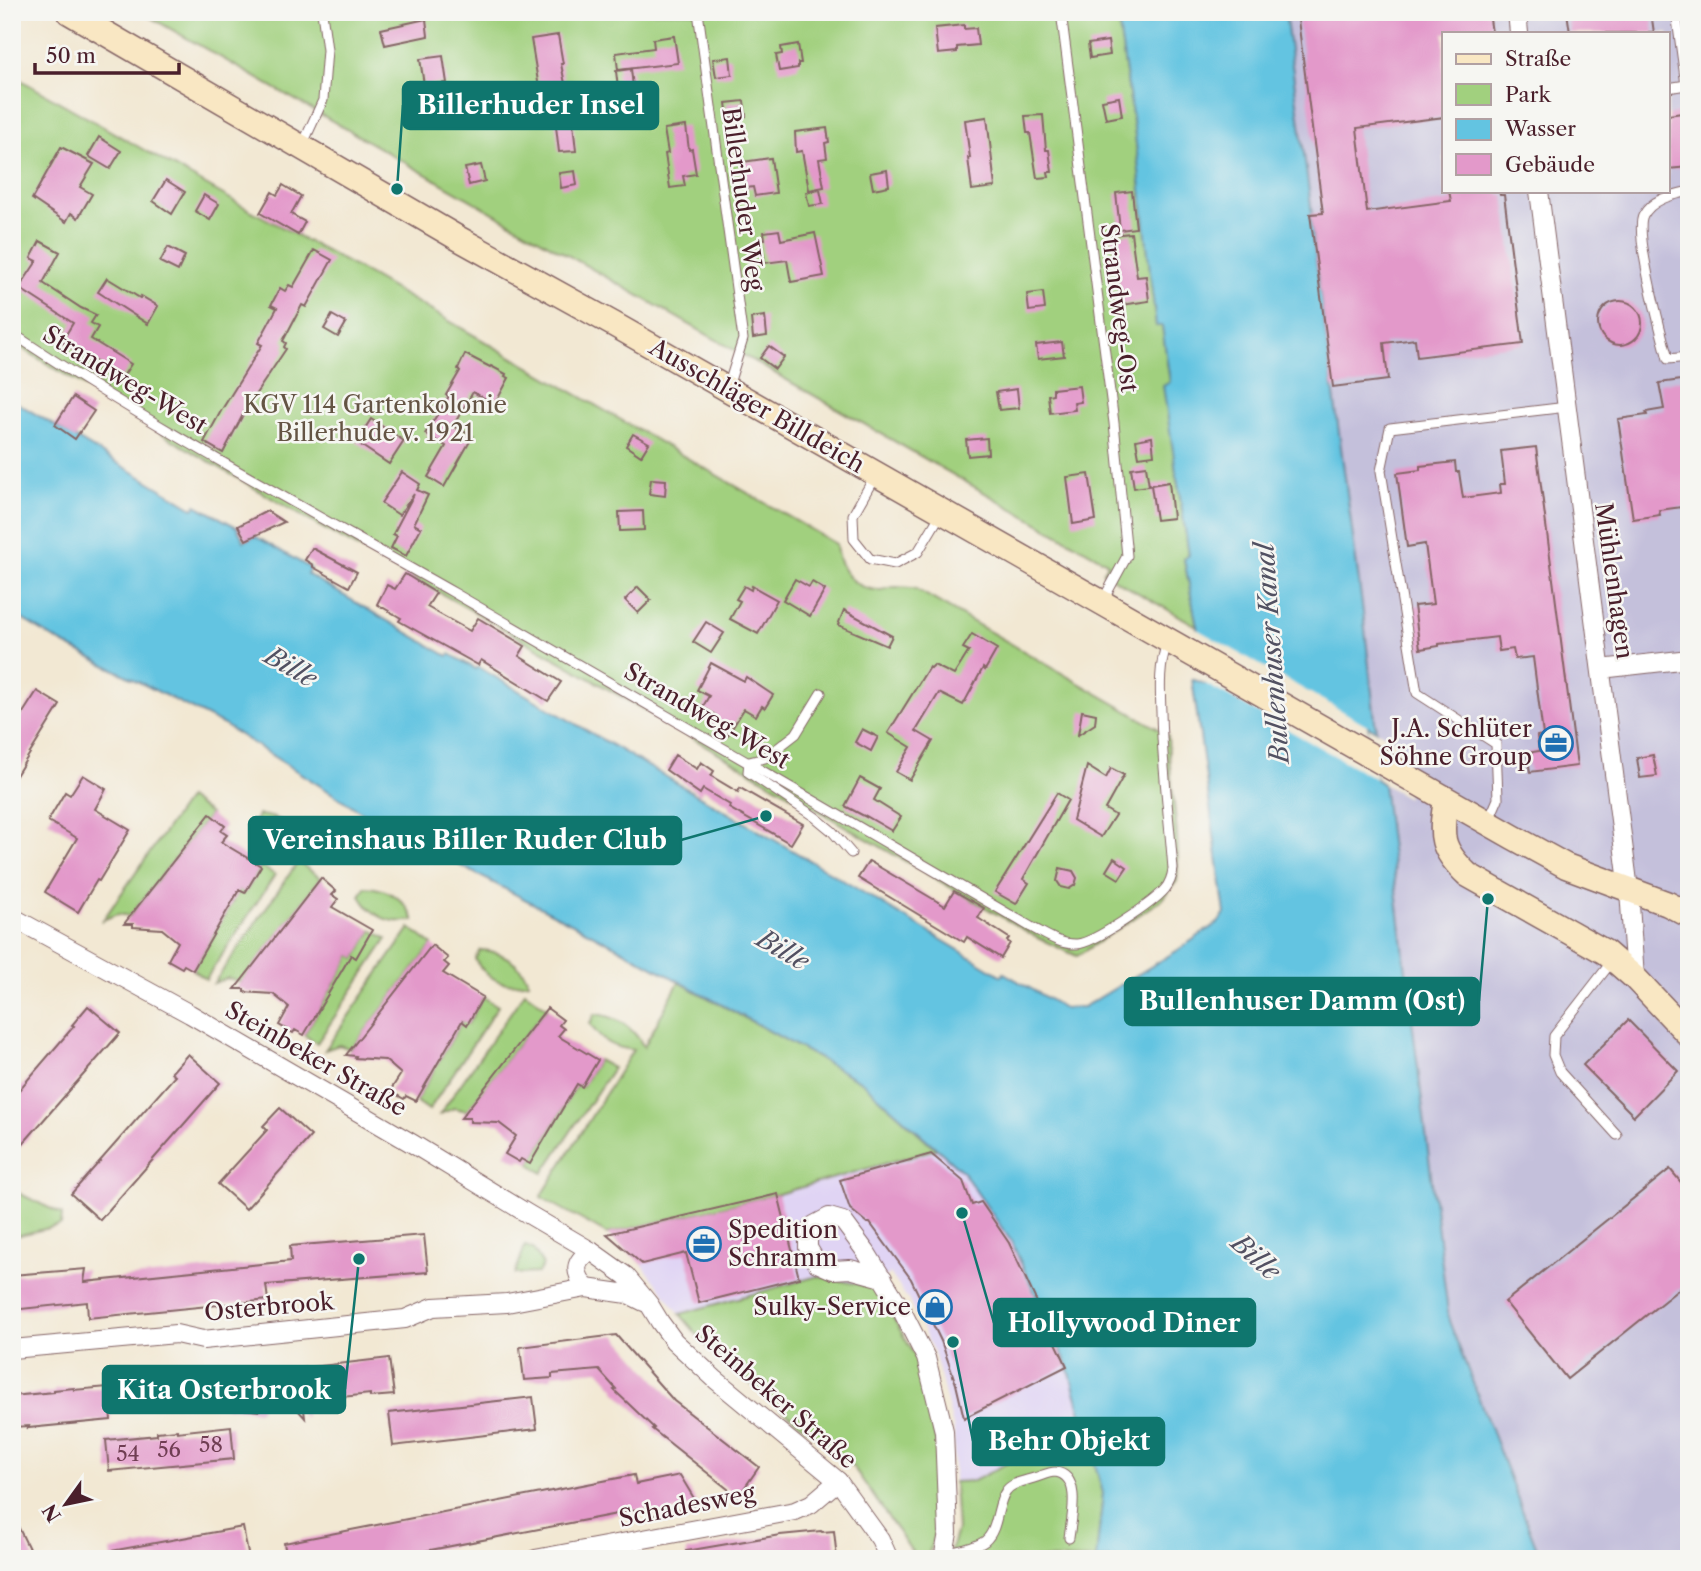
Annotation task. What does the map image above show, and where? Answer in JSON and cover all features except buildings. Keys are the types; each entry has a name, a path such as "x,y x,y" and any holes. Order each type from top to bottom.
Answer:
{"street":[{"name":"Ausschläger Billdeich","path":"69,12 456,237 615,325 1446,800 1566,866 1668,904 1689,915"},
{"path":"1517,12 1519,32"},
{"name":"Mühlenhagen","path":"1539,192 1629,890 1635,978"},
{"path":"1601,669 1689,659"},
{"path":"1446,800 1442,822 1443,837 1446,850 1455,863 1468,874 1605,952 1635,978 1689,1035"},
{"name":"Steinbeker Straße","path":"12,917 190,1014 413,1144 591,1251 626,1276 674,1341 708,1373 838,1481 880,1539 889,1559"},
{"path":"586,1288 576,1269 584,1255 591,1251"},
{"path":"883,1278 926,1358 944,1431 948,1533 942,1556"},
{"name":"Osterbrook","path":"12,1349 176,1334 203,1340 405,1319 433,1307 507,1303 586,1288 628,1294 649,1304"},
{"name":"Schadesweg","path":"534,1559 795,1511 811,1504 838,1481"}],"lane":[{"path":"301,148 323,100 327,50 322,12"},
{"name":"Billerhuder Weg","path":"698,12 743,339 727,389"},
{"name":"Strandweg-Ost","path":"1062,12 1114,423 1127,555 1101,603"},
{"path":"1670,88 1686,85 1676,12"},
{"path":"1689,191 1670,195 1653,204 1642,218 1640,233 1668,359 1689,357"},
{"name":"Strandweg-West","path":"12,333 181,438 749,762 1031,927 1068,944 1084,943 1112,927 1166,888 1171,880 1161,744 1160,684 1161,665 1168,640"},
{"path":"1488,822 1499,799 1496,744 1417,693 1381,471 1390,428 1567,407"},
{"path":"876,474 853,515 854,539 870,559 895,564 918,552 942,512"},
{"path":"821,693 796,734 765,758 749,762 748,772 815,817 832,831 851,853"},
{"path":"1614,960 1554,1036 1553,1055 1560,1072 1617,1135"},
{"path":"942,1556 984,1541 991,1532 1000,1504 1009,1488 1056,1472 1072,1483 1074,1491 1069,1538"}],"shaded area":[{"path":"1285,12 1689,12 1689,1559 1541,1559 1449,1321 1383,784 1408,798 1401,744 1376,730"},
{"path":"936,1149 962,1171 1011,1241 1068,1366 1083,1422 974,1481 954,1482 954,1430 935,1355 909,1301 890,1273 876,1288 818,1277 680,1314 642,1264 607,1234 778,1194"}],"green space":[{"path":"141,12 1117,12 1135,135 1156,326 1162,325 1170,382 1175,467 1189,555 1184,559 1197,626 1103,573 1108,563"},
{"name":"KGV 114 Gartenkolonie Billerhude v. 1921","path":"12,75 359,269 836,544 843,569 862,586 879,590 914,588 1157,728 1168,736 1177,845 1177,881 1161,900 1077,956 1038,938 489,620 324,529 12,342"},
{"path":"188,798 210,814 130,916 117,914 103,920"},
{"path":"258,815 287,824 306,848 282,848 263,838 253,825"},
{"path":"298,862 321,878 241,982 228,978 214,983"},
{"path":"261,866 275,875 206,979 193,970 239,890 245,893"},
{"path":"365,887 395,896 406,906 414,920 390,920 376,914 360,896"},
{"path":"410,928 432,945 351,1049 339,1045 325,1050"},
{"path":"372,930 387,939 317,1043 304,1035 351,955 356,958"},
{"path":"480,950 509,959 521,969 529,982 512,984 491,977 475,959"},
{"path":"679,982 862,1082 936,1149 778,1194 607,1234 541,1197 633,1050 613,1045 599,1036 590,1024 595,1014 611,1017 624,1024 644,1047"},
{"path":"525,992 547,1008 467,1111 454,1108 440,1114"},
{"path":"483,997 498,1006 429,1110 416,1101 462,1021 468,1024"},
{"path":"598,1060 613,1068 543,1173 530,1164 577,1084 582,1087"},
{"path":"12,1190 62,1214 61,1225 12,1237"},
{"path":"525,1246 533,1249 543,1265 538,1273 515,1274"},
{"path":"818,1276 876,1288 918,1361 938,1450 936,1528 928,1557 915,1556 854,1468 711,1351 680,1314"},
{"path":"1083,1422 1103,1493 1096,1559 948,1559 957,1530 954,1482 974,1481"}],"water":[{"path":"1117,12 1285,12 1376,730 1367,726 1376,779 1383,784 1449,1321 1541,1559 1096,1559 1103,1493 1068,1366 1011,1241 962,1171 862,1082 617,947 382,825 224,725 62,643 12,613 12,400 193,508 196,505 237,527 244,541 255,536 310,568 307,574 448,656 450,654 476,669 478,667 1002,976 1004,973 1064,1008 1083,1007 1178,950 1219,922 1225,913 1192,679 1205,684 1184,559 1189,555 1163,386 1170,382 1162,326 1156,326 1135,135"}],"pier":[{"path":"1195,628 1367,725 1376,779 1202,682"}],"place":[{"name":"Billerhuder Insel","path":"397,189"},
{"name":"J.A. Schlüter Söhne Group","path":"1556,743"},
{"name":"Vereinshaus Biller Ruder Club","path":"766,816"},
{"name":"Bullenhuser Damm (Ost)","path":"1488,899"},
{"name":"Hollywood Diner","path":"962,1213"},
{"name":"Spedition Schramm","path":"704,1244"},
{"name":"Kita Osterbrook","path":"359,1259"},
{"name":"Sulky-Service","path":"935,1307"},
{"name":"Behr Objekt","path":"953,1342"}],"water label":[{"name":"Bullenhuser Kanal","path":"1272,653"},
{"name":"Bille","path":"291,667"},
{"name":"Bille","path":"783,950"},
{"name":"Bille","path":"1256,1257"}]}
